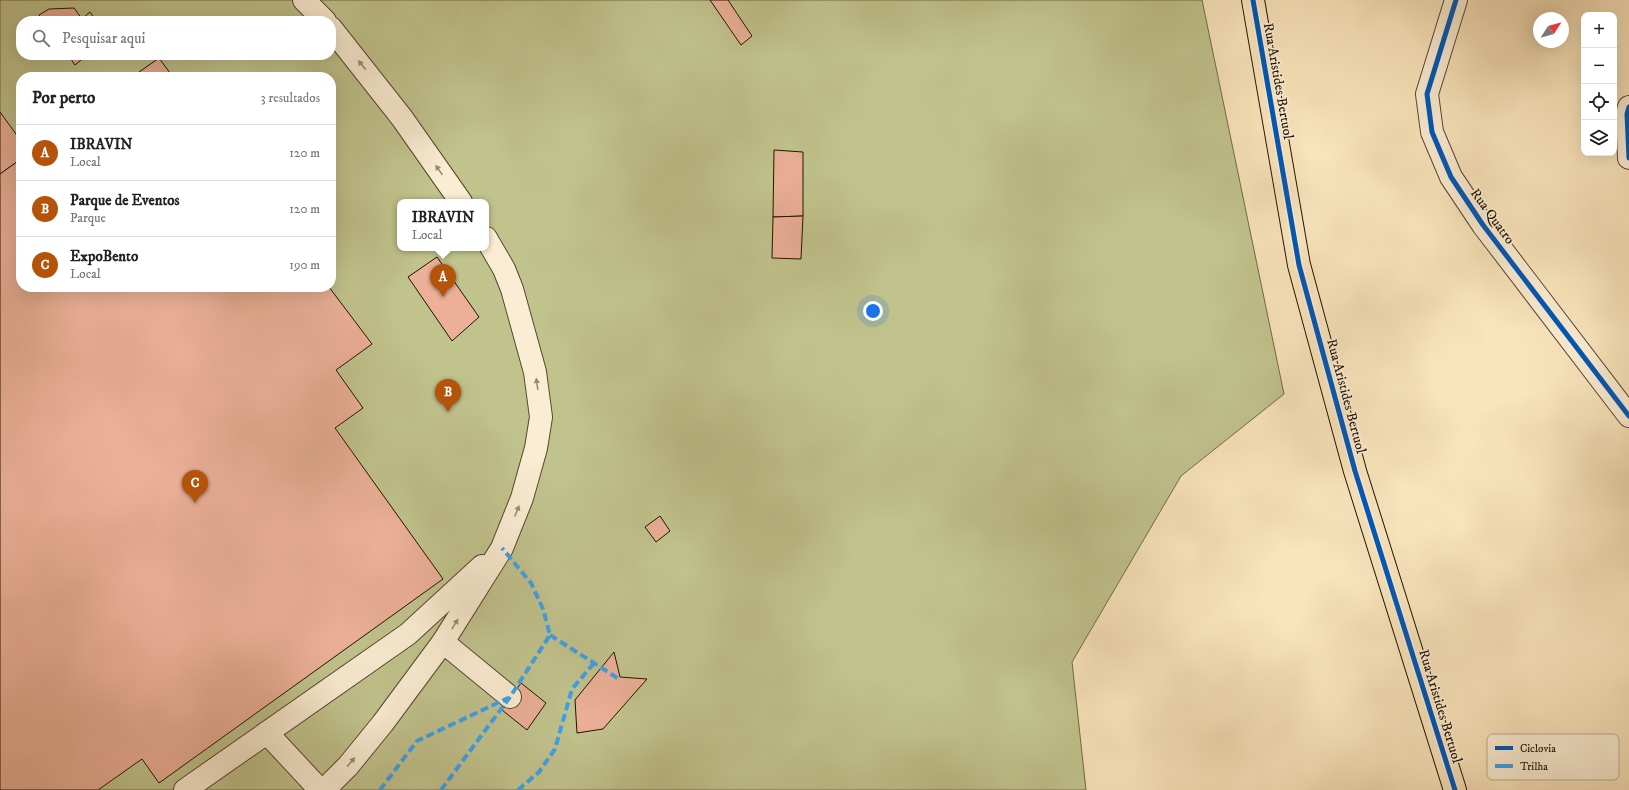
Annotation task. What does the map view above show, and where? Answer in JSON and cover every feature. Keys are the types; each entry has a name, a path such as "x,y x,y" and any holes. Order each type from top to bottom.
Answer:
{"main road":[{"name":"Rua Aristides Bertuol","path":"1253,0 1299,265 1355,470 1455,790"}],"street":[{"path":"304,0 320,16"},
{"name":"Rua Quatro","path":"1456,0 1427,94 1432,132 1451,177 1484,225 1629,416"},
{"path":"336,34 402,118 459,199"},
{"path":"1629,107 1627,114 1629,158"},
{"path":"324,790 348,766 383,723 443,642 502,548 522,498 536,448 541,417 535,372 512,289 504,269 489,243"},
{"path":"185,790 408,634 502,548"},
{"path":"443,642 510,697"},
{"path":"267,733 320,790"}],"green space":[{"path":"0,0 1202,0 1284,394 1181,476 1072,662 1086,790 0,790"}],"building":[{"path":"710,0 728,0 752,36 741,45"},
{"path":"74,8 80,16 39,15 49,9"},
{"path":"90,12 93,16 85,16"},
{"path":"72,60 81,60 75,65"},
{"path":"156,60 160,60 169,72 139,72"},
{"path":"0,112 16,134 16,163 0,174"},
{"path":"774,150 803,152 803,216 773,217"},
{"path":"16,163 16,292 333,292 372,344 336,370 363,408 335,428 443,579 159,783 142,759 98,790 0,790 0,174"},
{"path":"803,216 801,259 772,258 773,217"},
{"path":"437,257 479,317 452,341 408,277"},
{"path":"660,516 670,531 656,542 645,527"},
{"path":"614,652 620,677 647,679 603,729 577,733 575,700"},
{"path":"521,683 546,703 527,730 502,710"}],"marked path":[{"path":"441,790 510,697 550,635 543,609 531,583 502,548"},
{"path":"550,635 619,679"},
{"path":"518,790 539,772 555,749 572,689 595,662"},
{"path":"380,790 417,741 508,698"}],"cycle path":[{"path":"1253,0 1299,265 1355,471 1455,790"},
{"path":"1456,0 1427,94 1432,132 1451,177 1483,225 1629,416"},
{"path":"1629,107 1627,114 1629,158"}],"place":[{"name":"IBRAVIN","path":"443,297"},
{"name":"Parque de Eventos","path":"448,412"},
{"name":"ExpoBento","path":"195,503"}]}
